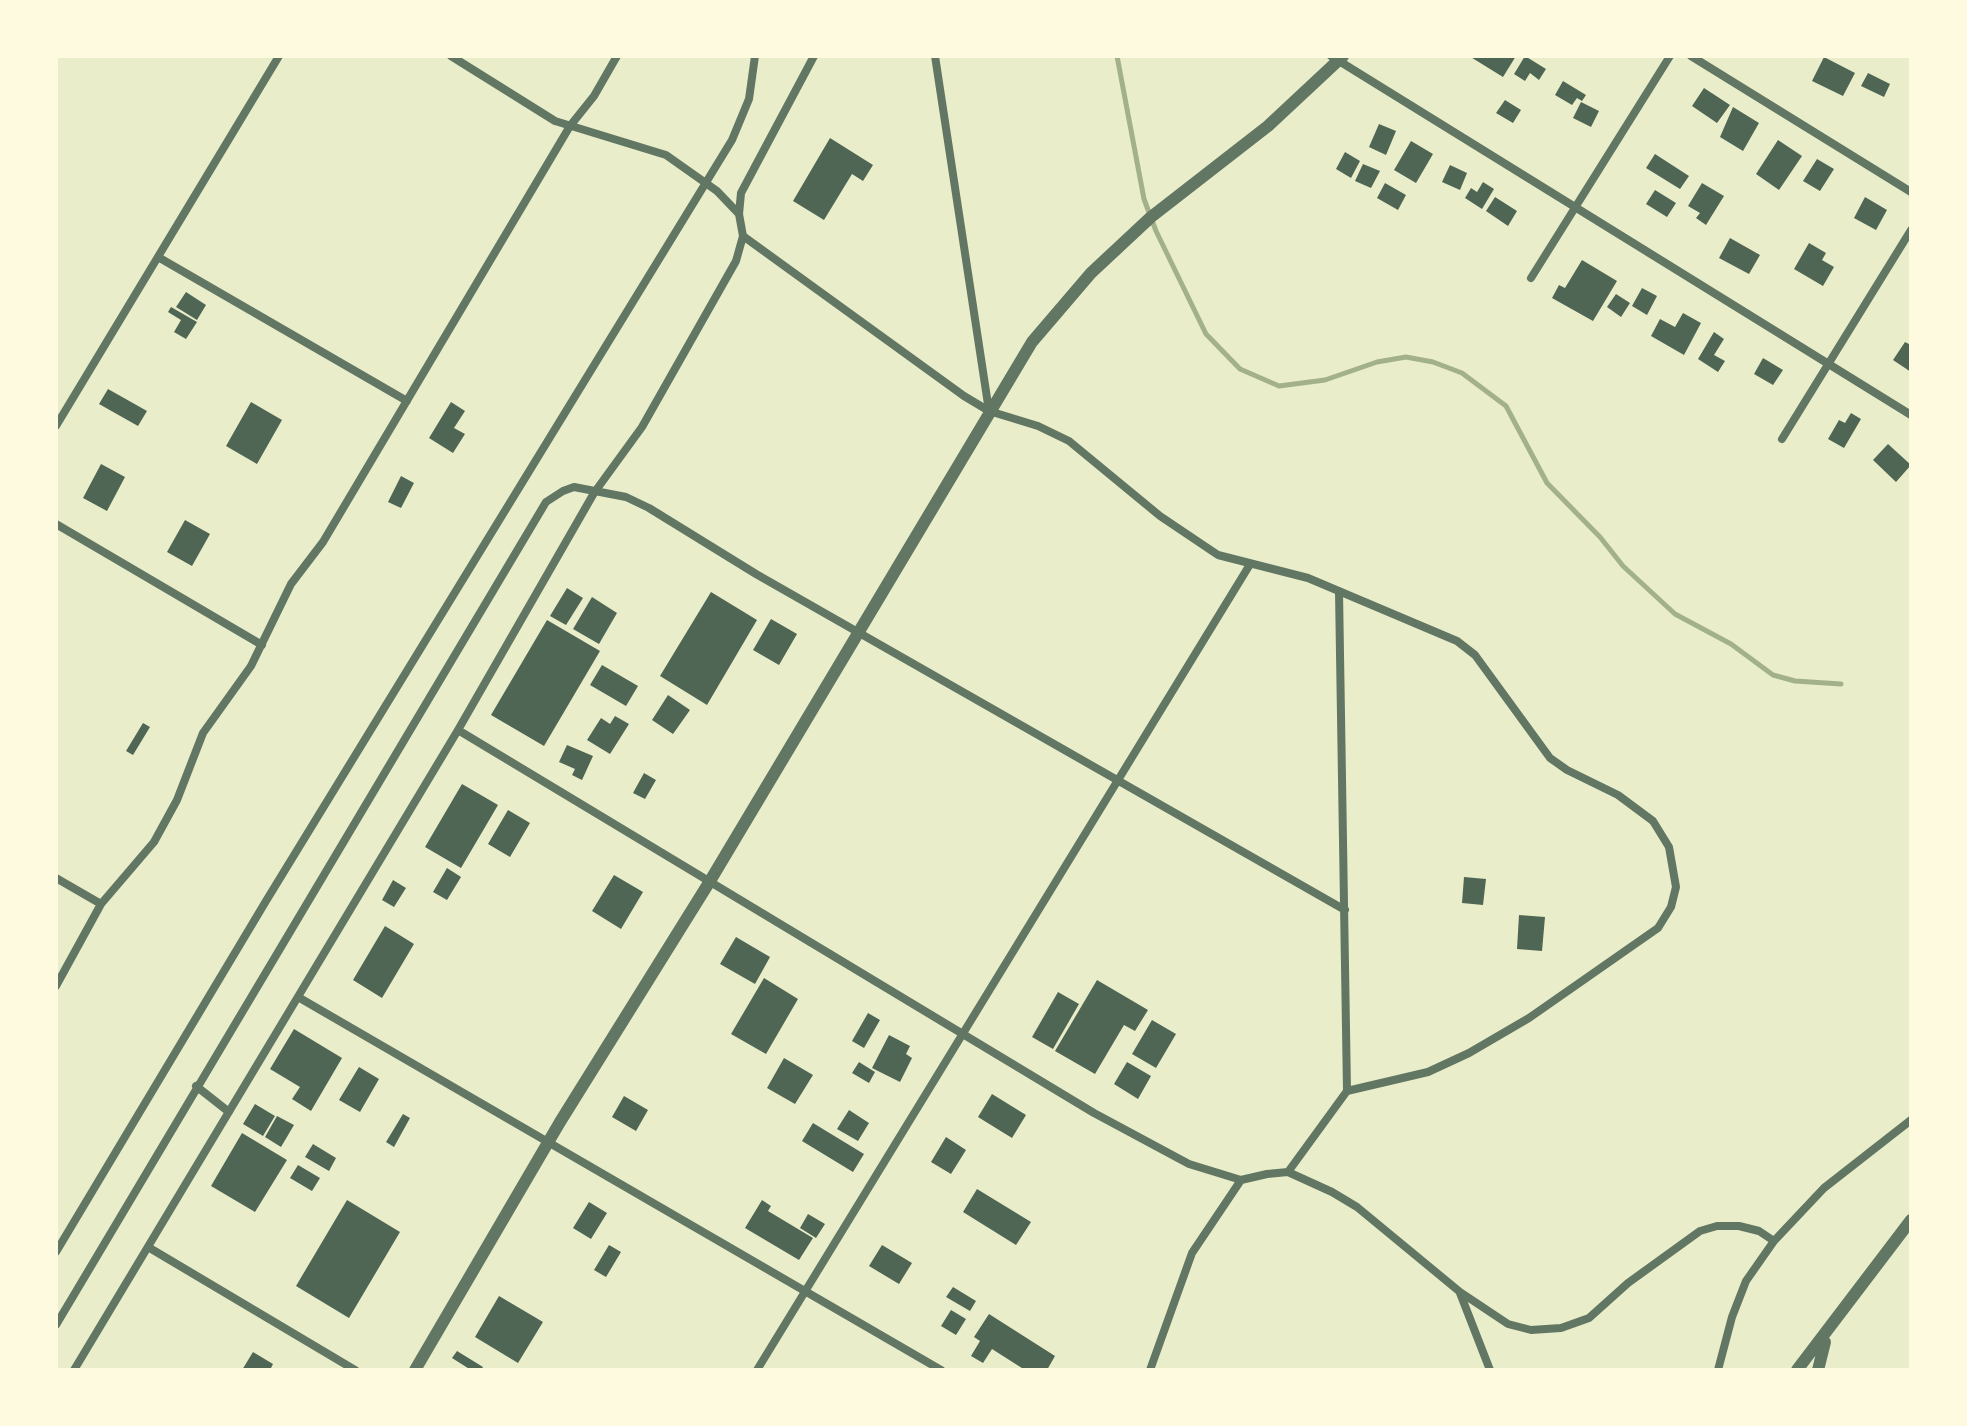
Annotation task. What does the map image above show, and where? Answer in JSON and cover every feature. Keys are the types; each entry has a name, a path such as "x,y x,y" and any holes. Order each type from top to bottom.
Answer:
{"street":[{"path":"56,426 279,56"},
{"path":"451,56 570,126 666,155 706,182 739,214"},
{"path":"56,986 101,904 154,842 177,800 203,733 262,645 291,584 323,542 570,126 594,96 617,56"},
{"path":"56,1252 274,888 732,140 749,99 755,56"},
{"path":"74,1370 458,730 594,493 642,427 736,261 743,236 739,214 741,193 814,56"},
{"path":"935,56 989,411"},
{"path":"1531,278 1670,56"},
{"path":"1691,56 1911,192"},
{"path":"415,1370 548,1142 710,881 1032,342 1091,273 1151,217 1268,126 1338,58 1911,415"},
{"path":"1782,439 1911,230"},
{"path":"743,236 989,411 1069,441 1194,541 1249,566 1308,578 1457,641 1475,655 1550,758 1567,770 1618,795 1653,821 1669,847 1676,887 1671,907 1658,928 1529,1018 1469,1053 1428,1072 1347,1091"},
{"path":"158,257 407,401"},
{"path":"56,1325 546,502 574,487 638,502 756,574 858,629 1345,910"},
{"path":"56,524 262,645"},
{"path":"757,1370 1249,566"},
{"path":"1288,1172 1347,1091 1339,591"},
{"path":"458,730 1094,1113 1189,1164 1241,1180 1288,1172 1357,1207 1460,1292 1508,1324 1531,1330 1561,1328 1589,1318 1628,1283 1700,1231 1717,1226 1739,1226 1759,1231 1774,1241"},
{"path":"56,878 101,904"},
{"path":"298,997 941,1370"},
{"path":"196,1086 229,1112"},
{"path":"1718,1370 1732,1317 1746,1281 1774,1241 1824,1188 1911,1120"},
{"path":"1150,1370 1192,1253 1241,1180"},
{"path":"1797,1370 1911,1220"},
{"path":"148,1247 355,1370"},
{"path":"1460,1292 1490,1370"},
{"path":"1818,1370 1827,1333"}],"building":[{"path":"1469,56 1516,56 1503,77"},
{"path":"1525,56 1546,69 1539,80 1530,73 1525,81 1514,74"},
{"path":"1824,57 1855,73 1843,96 1812,81"},
{"path":"1868,73 1890,84 1884,97 1861,86"},
{"path":"1563,81 1586,95 1582,101 1577,98 1572,105 1555,95"},
{"path":"1704,88 1730,105 1717,123 1692,106"},
{"path":"1505,100 1521,110 1513,123 1496,113"},
{"path":"1581,102 1599,111 1591,127 1573,118"},
{"path":"1733,107 1759,123 1743,151 1720,137"},
{"path":"1379,124 1396,131 1386,155 1369,147"},
{"path":"830,138 873,165 863,181 852,174 824,220 793,201"},
{"path":"1778,140 1802,156 1779,190 1756,174"},
{"path":"1411,141 1433,154 1416,183 1394,170"},
{"path":"1345,152 1360,161 1351,178 1336,169"},
{"path":"1655,154 1689,176 1680,189 1646,168"},
{"path":"1817,159 1834,169 1820,191 1803,181"},
{"path":"1363,164 1380,171 1371,188 1355,181"},
{"path":"1450,165 1467,173 1460,190 1442,182"},
{"path":"1483,182 1494,189 1482,209 1465,198 1471,188 1477,192"},
{"path":"1385,183 1406,195 1398,210 1377,198"},
{"path":"1702,183 1724,196 1706,225 1696,218 1700,213 1688,206"},
{"path":"1655,190 1676,203 1667,217 1646,204"},
{"path":"1495,197 1517,211 1508,226 1486,211"},
{"path":"1865,197 1887,210 1876,230 1854,218"},
{"path":"1730,238 1760,255 1749,274 1719,258"},
{"path":"1809,243 1826,253 1822,260 1834,267 1823,286 1794,269"},
{"path":"1582,260 1617,281 1593,321 1552,298 1559,285 1565,288"},
{"path":"1642,288 1657,296 1647,315 1632,306"},
{"path":"186,292 206,305 197,320 176,307"},
{"path":"1616,294 1630,303 1621,317 1607,307"},
{"path":"171,307 197,322 186,339 174,332 181,320 168,312"},
{"path":"1683,313 1701,323 1684,355 1651,336 1660,319 1675,327"},
{"path":"1714,332 1724,339 1714,355 1725,361 1718,372 1698,359"},
{"path":"1905,342 1911,345 1911,372 1893,360"},
{"path":"1763,358 1783,370 1773,385 1754,374"},
{"path":"108,389 147,411 138,426 99,404"},
{"path":"251,402 282,420 257,464 226,446"},
{"path":"451,402 465,411 454,428 465,434 453,453 429,438"},
{"path":"1851,413 1861,419 1844,448 1828,439 1839,420 1845,423"},
{"path":"1888,444 1911,465 1896,482 1873,460"},
{"path":"101,464 125,477 107,511 83,498"},
{"path":"401,476 414,483 401,508 388,502"},
{"path":"185,520 210,534 192,566 167,552"},
{"path":"567,588 583,598 566,625 550,616"},
{"path":"711,592 757,620 707,705 660,676"},
{"path":"592,597 617,613 599,644 573,629"},
{"path":"771,619 797,634 779,665 753,650"},
{"path":"547,620 600,651 544,746 491,715"},
{"path":"602,665 638,686 626,706 590,685"},
{"path":"668,695 690,710 673,734 652,720"},
{"path":"615,716 629,724 610,754 587,740 601,718 610,724"},
{"path":"143,723 150,727 133,755 126,751"},
{"path":"567,745 593,756 582,780 572,775 575,769 559,762"},
{"path":"644,773 656,780 645,799 633,793"},
{"path":"462,784 498,805 461,868 425,847"},
{"path":"508,810 530,823 510,857 488,844"},
{"path":"447,868 461,877 447,900 433,892"},
{"path":"614,875 643,892 621,929 592,911"},
{"path":"1464,877 1486,879 1483,905 1462,903"},
{"path":"393,880 406,888 394,907 382,900"},
{"path":"1519,915 1545,917 1542,951 1517,949"},
{"path":"385,926 414,944 382,998 353,980"},
{"path":"736,937 770,957 755,984 720,964"},
{"path":"764,978 798,999 766,1054 731,1034"},
{"path":"1097,980 1148,1010 1135,1031 1124,1025 1095,1074 1055,1051"},
{"path":"1058,992 1079,1004 1053,1049 1032,1037"},
{"path":"868,1013 880,1020 864,1048 852,1041"},
{"path":"1152,1020 1176,1034 1156,1068 1132,1054"},
{"path":"294,1029 342,1058 311,1111 292,1099 300,1087 270,1069"},
{"path":"889,1035 910,1046 906,1054 912,1058 900,1082 872,1068"},
{"path":"784,1058 813,1075 795,1104 767,1088"},
{"path":"859,1062 875,1072 869,1083 852,1073"},
{"path":"1127,1062 1151,1076 1138,1099 1114,1084"},
{"path":"359,1067 379,1079 360,1112 339,1100"},
{"path":"992,1094 1026,1115 1012,1138 978,1117"},
{"path":"624,1096 648,1110 636,1131 612,1117"},
{"path":"255,1104 275,1116 263,1136 243,1124"},
{"path":"849,1110 869,1123 858,1141 837,1129"},
{"path":"403,1114 410,1118 394,1147 386,1142"},
{"path":"277,1116 294,1125 281,1147 265,1137"},
{"path":"813,1123 864,1154 853,1172 802,1141"},
{"path":"242,1133 287,1160 255,1212 211,1186"},
{"path":"946,1137 966,1150 951,1174 931,1162"},
{"path":"313,1144 336,1158 329,1171 305,1157"},
{"path":"298,1165 320,1178 312,1191 290,1178"},
{"path":"977,1189 1031,1222 1016,1245 963,1212"},
{"path":"347,1200 400,1232 349,1318 296,1286"},
{"path":"762,1200 771,1206 768,1211 813,1238 799,1260 745,1228"},
{"path":"589,1202 607,1213 591,1239 573,1228"},
{"path":"808,1214 825,1224 816,1238 800,1228"},
{"path":"609,1245 621,1252 606,1277 594,1270"},
{"path":"882,1245 912,1263 899,1284 869,1266"},
{"path":"953,1287 976,1301 970,1311 946,1297"},
{"path":"499,1296 543,1322 518,1363 475,1337"},
{"path":"951,1310 966,1319 956,1335 941,1326"},
{"path":"989,1314 1055,1356 1047,1370 1025,1370 992,1349 983,1363 971,1356 980,1341 974,1337"},
{"path":"457,1351 483,1367 481,1370 471,1370 452,1358"},
{"path":"253,1352 273,1364 270,1370 242,1370"}],"waterway":[{"path":"1117,56 1144,199 1156,231 1206,334 1240,369 1279,386 1325,380 1377,362 1406,357 1433,362 1462,373 1506,406 1547,483 1600,537 1623,566 1675,614 1731,644 1773,675 1795,681 1841,684"}]}
